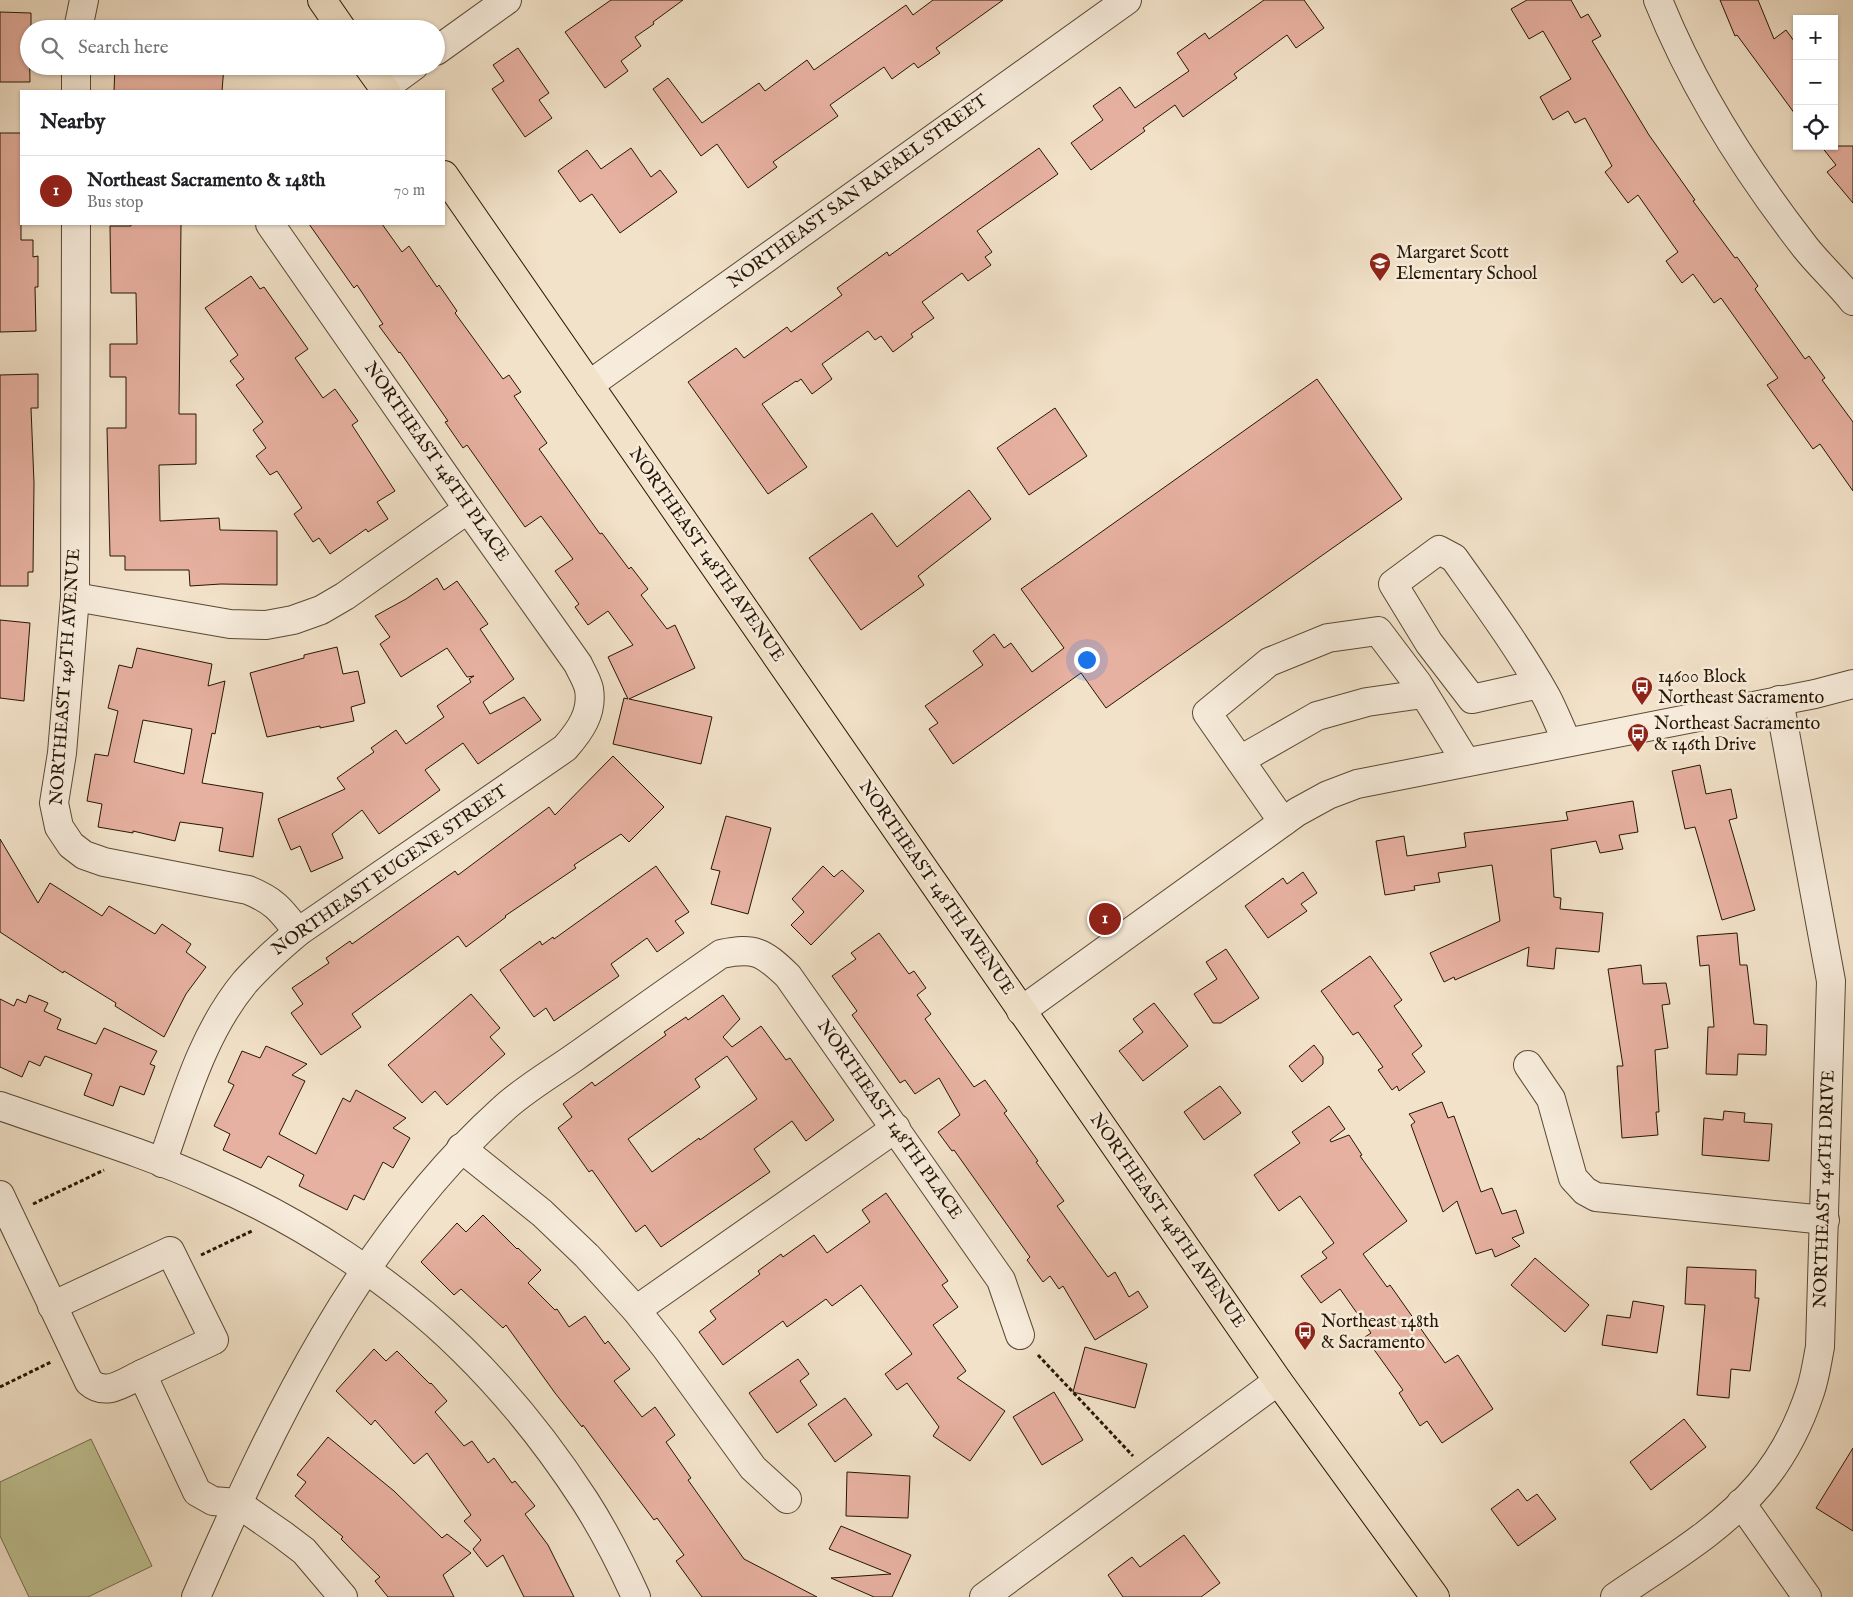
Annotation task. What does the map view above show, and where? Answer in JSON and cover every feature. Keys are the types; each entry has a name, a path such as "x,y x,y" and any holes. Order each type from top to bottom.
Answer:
{"main road":[{"path":"322,0 336,20"},
{"path":"374,75 385,90"},
{"name":"NORTHEAST 148TH AVENUE","path":"445,176 1278,1381 1435,1597"}],"street":[{"path":"80,20 84,0"},
{"path":"445,45 507,0"},
{"name":"NORTHEAST SAN RAFAEL STREET","path":"589,385 1127,0"},
{"path":"1658,0 1694,78 1727,137 1765,194 1807,249 1853,301"},
{"path":"76,75 76,90"},
{"path":"385,90 403,75"},
{"name":"NORTHEAST 149TH AVENUE","path":"76,225 75,597 62,753 54,803 59,828 71,845 84,855 104,862 248,890 266,898 280,909 298,932"},
{"name":"NORTHEAST 148TH PLACE","path":"271,225 578,664 589,688 590,706"},
{"path":"75,597 230,624 266,625 293,620 321,610 345,596 468,509"},
{"path":"1539,684 1472,699 1429,642 1393,584 1440,550 1454,558 1514,644 1539,684 1567,742"},
{"path":"1283,822 1208,713 1269,662 1328,638 1378,631 1423,694 1466,762"},
{"path":"1021,1011 1297,812 1328,795 1357,784 1815,694 1853,684"},
{"path":"1240,760 1317,716 1368,702 1423,694"},
{"name":"NORTHEAST 146TH DRIVE","path":"1615,1597 1714,1528 1759,1485 1779,1458 1799,1422 1811,1390 1820,1347 1825,1220 1842,979 1778,700"},
{"name":"NORTHEAST EUGENE STREET","path":"162,1162 209,1038 244,983 266,959 298,932 565,748 581,730 590,706"},
{"name":"NORTHEAST 148TH PLACE","path":"461,1148 504,1108 721,954 743,949 769,957 788,976 896,1128 1000,1280 1020,1335"},
{"path":"1528,1065 1551,1099 1573,1178 1585,1191 1596,1197 1825,1220"},
{"path":"0,1106 162,1162 212,1182 272,1211 310,1233 365,1270 417,1310 462,1349 512,1404 549,1450 585,1502 615,1552 636,1597"},
{"path":"636,1310 896,1128"},
{"path":"196,1597 237,1503 293,1390 365,1270 414,1205 461,1148 542,1213 587,1256 636,1310 666,1348 753,1468 787,1499"},
{"path":"3,1201 52,1306 88,1382 96,1388 108,1389 214,1340 170,1251 52,1306"},
{"path":"142,1374 197,1492 213,1501 237,1503 304,1551 343,1597"},
{"path":"984,1597 1278,1381"},
{"path":"1741,1503 1807,1597"}],"path":[{"path":"3,1201 109,1168 116,1146"},
{"path":"178,1267 257,1228 272,1211"},
{"path":"1020,1335 1130,1453 1148,1476"},
{"path":"0,1387 74,1352"}],"green space":[{"path":"91,1439 152,1566 88,1597 29,1597 0,1536 0,1482"}],"building":[{"path":"611,0 683,0 635,37 641,46 621,61 628,71 605,88 565,32"},
{"path":"933,0 1003,0 936,48 940,53 918,68 914,63 892,79 884,67 830,105 838,116 773,162 777,167 748,188 717,144 701,156 653,89 668,78 702,123 759,83 765,91 807,60 814,70 906,5 913,15"},
{"path":"1264,0 1304,0 1324,28 1296,48 1287,35 1234,74 1237,78 1183,117 1175,105 1143,128 1145,131 1091,170 1071,143 1103,120 1093,106 1120,87 1135,108 1189,71 1177,53 1205,33 1209,39"},
{"path":"1527,0 1571,0 1581,18 1588,14 1601,36 1592,41 1649,135 1695,200 1693,201 1758,286 1755,289 1805,359 1809,356 1825,378 1822,380 1853,422 1853,491 1820,444 1813,449 1767,385 1778,378 1721,298 1714,303 1693,274 1682,283 1666,261 1678,252 1638,195 1628,203 1605,172 1612,166 1585,118 1575,123 1568,111 1553,120 1540,97 1571,79 1543,31 1529,39 1511,9"},
{"path":"1720,0 1758,0 1774,39 1786,30 1793,40 1793,111 1737,35 1735,36"},
{"path":"0,12 31,13 31,20 20,20 20,75 30,75 30,82 0,82"},
{"path":"518,48 549,93 539,100 552,118 525,137 492,89 504,81 493,65"},
{"path":"115,75 223,75 222,90 114,90"},
{"path":"0,133 20,133 21,240 33,240 33,257 38,256 38,287 35,287 36,331 0,332"},
{"path":"1838,146 1853,146 1853,203 1827,172 1836,165 1824,150 1838,150"},
{"path":"631,148 651,177 660,170 677,192 620,233 592,194 580,202 558,171 587,150 601,169"},
{"path":"1039,148 1058,174 977,231 992,252 985,257 991,265 968,281 962,273 922,302 934,318 911,334 913,337 893,352 881,336 875,340 868,331 822,364 832,379 812,394 801,379 762,404 807,467 768,494 688,382 736,348 744,358 787,327 791,332 842,295 837,288 887,252 889,256"},
{"path":"181,225 179,414 196,414 196,464 159,465 160,521 219,518 220,530 277,531 277,585 221,584 190,586 189,570 125,570 125,556 110,556 107,428 126,428 126,377 110,377 110,344 137,344 136,293 111,293 110,226"},
{"path":"310,225 383,225 402,252 409,246 437,287 439,285 457,311 455,313 503,379 509,375 521,392 514,396 547,443 539,449 600,534 602,533 629,569 631,567 648,589 641,595 667,629 675,625 695,668 629,699 712,717 701,764 613,744 624,698 628,699 608,657 633,645 608,611 588,625 575,607 579,604 555,571 573,559 541,516 525,527 467,445 463,448 445,422 448,421 400,352 379,326 383,324 357,285 354,288"},
{"path":"251,276 260,289 264,287 308,349 295,358 323,398 335,389 358,421 352,425 395,491 377,502 388,519 368,532 366,529 330,554 319,538 313,542 294,514 302,508 277,471 270,475 256,456 266,448 253,430 263,422 236,385 244,379 230,361 238,355 205,308"},
{"path":"38,374 38,408 31,408 34,483 33,572 28,572 28,586 0,586 0,375"},
{"path":"1317,379 1402,499 1106,708 1081,673 953,764 929,729 938,723 925,706 983,665 973,651 994,634 1004,648 1011,643 1032,672 1064,648 1021,589"},
{"path":"1055,408 1087,456 1029,495 997,448"},
{"path":"969,490 991,519 918,576 924,585 861,630 809,558 872,513 897,547"},
{"path":"437,578 444,590 457,581 488,624 480,629 514,679 483,702 490,714 524,697 541,720 478,764 463,743 425,770 440,790 379,834 362,810 332,834 343,858 311,872 300,846 291,850 278,819 345,789 337,778 374,752 371,748 396,730 406,744 444,717 437,706 471,682 469,679 474,676 467,677 447,648 401,677 380,644 390,637 375,616 406,599"},
{"path":"0,620 30,623 24,701 0,698"},
{"path":"337,647 343,674 358,671 365,703 351,707 354,721 267,737 250,673 304,658 304,655"},
{"path":"137,648 212,664 208,686 225,681 215,734 212,733 202,783 263,793 253,857 219,851 223,828 180,822 175,841 133,831 133,833 98,827 102,804 87,801 95,754 108,756 118,711 108,708 119,665 132,668","holes":["143,720 192,729 184,774 134,762"]},
{"path":"613,756 664,807 629,842 621,834 574,865 576,868 505,916 466,947 458,936 352,1014 361,1027 321,1055 291,1013 303,1004 292,988 329,963 326,958 350,941 352,944 455,871 458,875 549,807 555,815"},
{"path":"1700,765 1706,794 1731,789 1737,818 1729,820 1755,910 1722,920 1695,827 1685,829 1672,771"},
{"path":"1633,801 1638,832 1619,835 1623,849 1600,853 1596,841 1551,849 1554,897 1561,898 1560,909 1603,913 1599,952 1556,948 1554,969 1527,966 1529,947 1455,980 1454,977 1444,982 1430,953 1500,921 1492,865 1438,873 1440,882 1414,886 1415,890 1385,895 1376,841 1404,836 1407,856 1466,847 1464,833 1568,820 1566,812"},
{"path":"726,816 771,828 748,914 711,904 720,871 711,869"},
{"path":"0,839 38,903 50,883 102,916 109,906 155,934 162,924 191,944 186,952 206,967 186,994 164,1037 115,1006 116,1003 64,971 63,973 0,932"},
{"path":"656,866 689,912 675,921 684,933 657,952 647,938 611,964 619,976 554,1021 546,1008 534,1017 500,970 540,941 542,945 553,937 554,939"},
{"path":"823,866 834,877 842,870 864,891 811,945 791,925 804,912 792,899"},
{"path":"1303,872 1317,893 1301,904 1307,911 1268,938 1245,906 1283,878 1287,884"},
{"path":"879,933 909,974 914,971 926,988 917,995 931,1014 925,1019 974,1087 985,1080 1007,1111 1004,1113 1064,1201 1057,1206 1108,1277 1115,1272 1129,1297 1138,1291 1148,1307 1095,1340 1063,1286 1059,1289 1050,1276 1043,1282 1027,1260 1030,1257 954,1150 952,1151 938,1132 960,1115 939,1078 915,1094 905,1080 900,1083 852,1015 857,1011 832,976 856,959 851,953"},
{"path":"1737,933 1740,965 1747,965 1754,1024 1767,1025 1766,1055 1738,1054 1737,1075 1706,1074 1708,1027 1714,1027 1709,965 1700,966 1697,936"},
{"path":"1226,949 1259,998 1221,1023 1213,1023 1194,994 1217,979 1206,962"},
{"path":"1370,956 1402,1000 1394,1006 1422,1046 1412,1054 1425,1072 1399,1091 1397,1086 1392,1090 1378,1070 1383,1067 1358,1032 1353,1035 1321,991"},
{"path":"1641,965 1643,984 1666,983 1670,1004 1662,1005 1668,1048 1655,1050 1659,1112 1656,1112 1658,1135 1622,1138 1617,1066 1623,1066 1608,969"},
{"path":"471,994 500,1028 490,1037 505,1054 447,1105 435,1091 422,1103 388,1065"},
{"path":"29,995 48,1003 44,1011 61,1019 57,1029 96,1044 104,1028 157,1051 150,1064 155,1066 144,1095 120,1086 113,1106 84,1095 92,1074 45,1056 40,1066 29,1061 22,1077 0,1067 0,999 14,1006 17,999 26,1003"},
{"path":"723,995 740,1019 723,1037 732,1047 761,1026 786,1060 790,1058 834,1120 806,1141 792,1121 754,1149 770,1172 661,1247 645,1225 636,1232 592,1170 589,1172 558,1128 572,1117 563,1104 592,1082 595,1086 666,1035 664,1032 686,1017 688,1020","holes":["727,1056 757,1099 652,1172 628,1139 700,1087 695,1079"]},
{"path":"1154,1003 1188,1046 1143,1081 1119,1051 1143,1032 1133,1019"},
{"path":"1314,1045 1323,1057 1323,1064 1302,1082 1289,1066"},
{"path":"266,1046 307,1064 292,1075 305,1081 279,1134 316,1154 343,1098 350,1102 356,1090 406,1118 393,1128 410,1138 393,1168 383,1162 364,1200 354,1195 347,1210 299,1186 304,1175 268,1156 261,1168 223,1150 230,1134 214,1126 234,1085 228,1082 242,1051 260,1058"},
{"path":"1220,1086 1241,1113 1204,1140 1184,1112"},
{"path":"1442,1102 1448,1118 1454,1116 1481,1192 1492,1188 1502,1214 1516,1210 1524,1233 1512,1238 1520,1246 1495,1257 1492,1249 1476,1254 1457,1201 1443,1212 1411,1125 1415,1122 1409,1114"},
{"path":"1329,1106 1345,1129 1330,1140 1331,1142 1349,1135 1362,1155 1360,1156 1407,1221 1363,1254 1387,1287 1390,1285 1445,1363 1458,1355 1493,1409 1442,1443 1427,1421 1420,1426 1399,1393 1403,1390 1365,1337 1371,1333 1340,1289 1321,1303 1301,1276 1327,1258 1322,1252 1334,1243 1300,1196 1279,1211 1254,1175 1300,1143 1292,1132"},
{"path":"1724,1111 1745,1113 1744,1122 1772,1124 1769,1161 1702,1155 1704,1118 1723,1120"},
{"path":"886,1193 948,1281 942,1285 958,1307 933,1325 966,1371 957,1378 1005,1411 970,1461 933,1436 939,1427 907,1383 897,1390 885,1374 912,1354 861,1285 832,1306 826,1299 787,1327 783,1321 723,1365 699,1332 716,1319 710,1311 760,1274 758,1271 781,1254 783,1257 814,1235 827,1253 870,1222 862,1210"},
{"path":"483,1215 541,1270 528,1283 555,1310 557,1309 569,1327 585,1316 605,1344 608,1341 630,1369 614,1381 642,1417 655,1407 675,1435 666,1442 691,1478 688,1480 744,1559 817,1597 702,1597 676,1561 684,1555 657,1518 654,1520 583,1425 582,1427 555,1393 506,1325 503,1328 461,1289 454,1295 421,1262 457,1223 466,1232"},
{"path":"1535,1258 1589,1305 1565,1332 1511,1285"},
{"path":"1687,1267 1756,1270 1755,1298 1759,1298 1750,1371 1731,1369 1729,1398 1697,1395 1705,1305 1685,1304"},
{"path":"1633,1301 1664,1306 1657,1353 1602,1345 1607,1315 1630,1318"},
{"path":"1085,1347 1147,1364 1135,1408 1073,1392"},
{"path":"374,1349 386,1361 397,1351 447,1401 435,1412 464,1446 472,1441 488,1463 494,1458 512,1483 515,1481 535,1506 525,1514 548,1545 574,1597 524,1597 503,1555 487,1567 473,1549 481,1540 464,1521 471,1515 427,1453 414,1464 375,1420 371,1425 336,1391"},
{"path":"798,1359 809,1374 800,1381 817,1405 777,1433 749,1393"},
{"path":"1054,1392 1083,1440 1042,1465 1013,1417"},
{"path":"845,1398 872,1435 835,1462 808,1424"},
{"path":"1684,1419 1706,1447 1651,1490 1630,1462"},
{"path":"328,1437 394,1491 442,1538 447,1534 471,1553 443,1575 454,1597 388,1597 375,1581 380,1577 341,1539 343,1537 295,1496 306,1482 297,1475"},
{"path":"1853,1448 1853,1531 1816,1508"},
{"path":"847,1472 910,1476 908,1518 846,1516"},
{"path":"1518,1489 1527,1501 1537,1494 1556,1519 1518,1546 1491,1509"},
{"path":"841,1526 911,1555 892,1597 874,1597 831,1578 891,1574 829,1549"},
{"path":"1184,1535 1220,1583 1201,1597 1123,1597 1108,1575 1132,1557 1140,1567"}],"place":[{"name":"Margaret Scott Elementary School","path":"1380,282"},
{"name":"14600 Block Northeast Sacramento","path":"1642,706"},
{"name":"Northeast Sacramento & 146th Drive","path":"1638,753"},
{"name":"Northeast Sacramento & 148th","path":"1105,919"},
{"name":"Northeast 148th & Sacramento","path":"1305,1351"}]}
